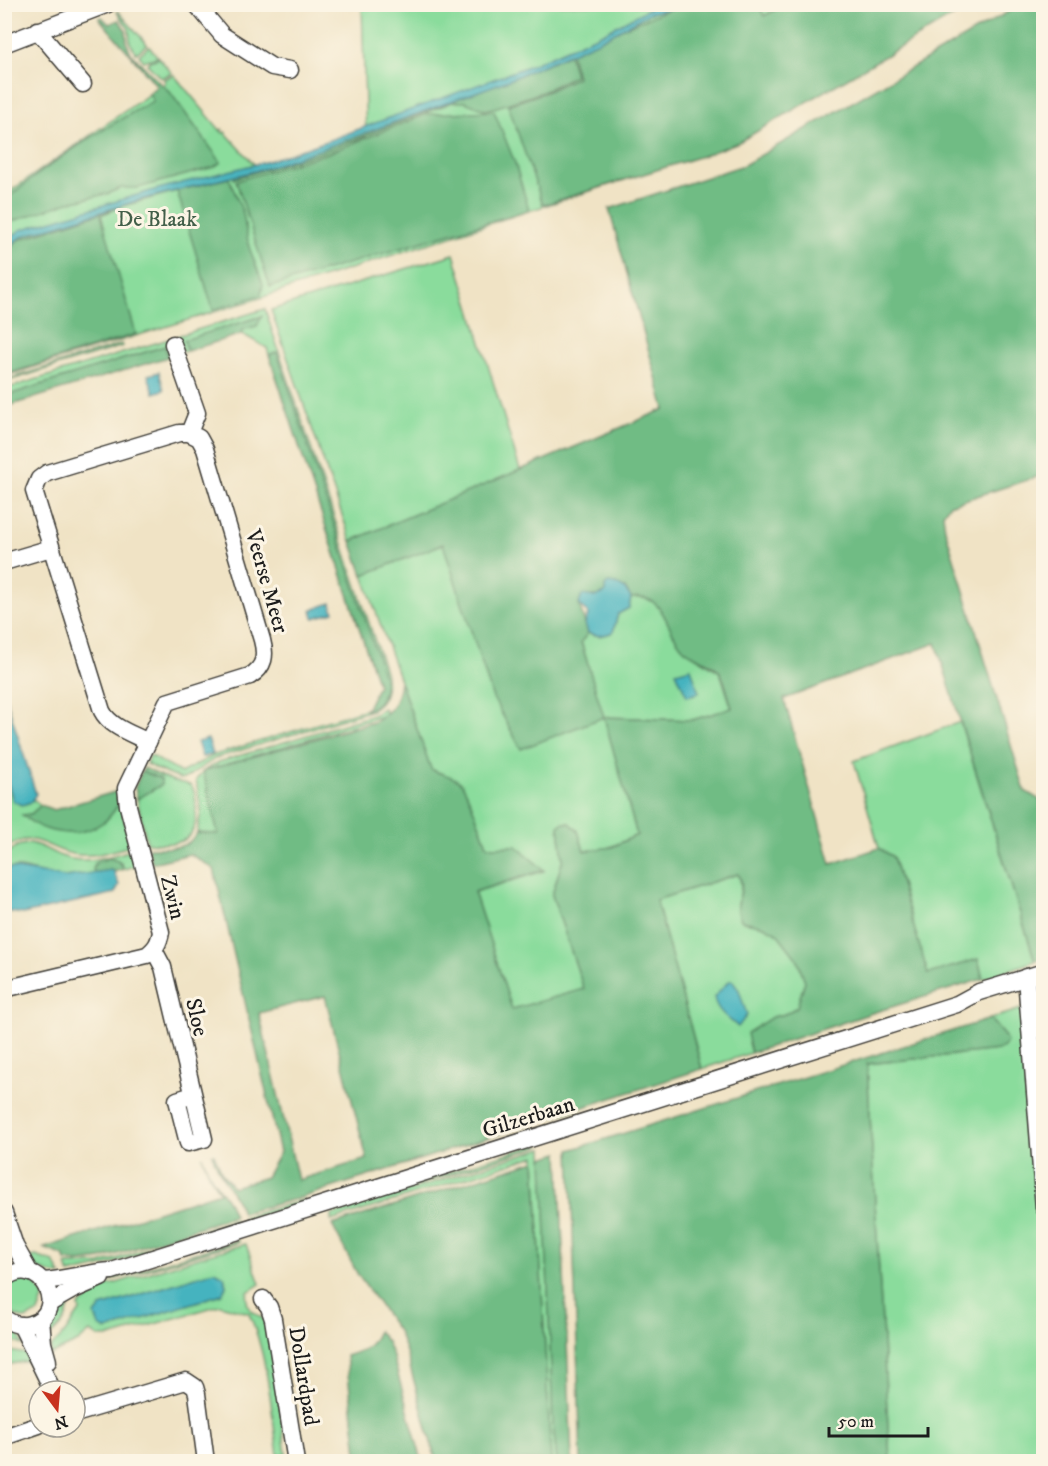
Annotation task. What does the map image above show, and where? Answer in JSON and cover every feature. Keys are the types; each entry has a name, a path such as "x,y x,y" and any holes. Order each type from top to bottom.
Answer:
{"street":[{"path":"4,44 108,4"},
{"path":"196,4 222,35 272,67 290,70"},
{"path":"37,30 83,84"},
{"path":"148,742 112,723 102,711 34,495 37,483 43,475 119,450 179,433 189,433 197,413 173,344"},
{"name":"Veerse Meer","path":"148,742 167,702 250,676 260,668 264,659 262,640 205,448 199,438 189,433"},
{"path":"4,562 51,548"},
{"name":"Zwin","path":"4,989 147,955 159,942 161,932 133,828 126,788 148,742"},
{"name":"Sloe","path":"154,950 163,967 193,1095"},
{"name":"Gilzerbaan","path":"1026,983 1044,972"},
{"path":"1026,983 1044,1208"},
{"name":"Gilzerbaan","path":"5,1278 20,1272 37,1277 68,1279 96,1272 112,1271 957,1004 979,992 1026,983 1044,983"},
{"path":"4,1213 15,1246 49,1290 50,1304 41,1319 32,1324 13,1324 4,1318"},
{"path":"4,1239 8,1260 5,1278"},
{"name":"Gilzerbaan","path":"50,1304 71,1291 99,1280 112,1271"},
{"name":"Dollardpad","path":"262,1299 269,1307 273,1319 296,1461"},
{"path":"41,1319 43,1343 51,1379"},
{"path":"21,1325 48,1379"},
{"path":"87,1410 186,1381 195,1387 197,1394 206,1461"},
{"path":"4,1437 27,1429"}],"green space":[{"name":"De Blaak","path":"362,5 679,5 711,152 260,298 5,376 4,247 7,241 5,243 5,195 165,83 164,79 174,75 220,130 223,129 221,131 225,132 254,164 251,165 253,168 366,137"},
{"path":"679,5 759,5 764,16 784,5 972,5 739,142 702,156 543,205 508,105 546,92 577,77 570,50"},
{"path":"759,5 784,5 764,16"},
{"path":"1020,5 1043,5 1043,475 949,505 943,514 945,529 1025,791 1040,800 1043,812 1043,959 1035,961 936,643 784,699 831,864 879,848 893,857 928,974 978,959 983,979 751,1053 747,1033 772,1017 785,1014 797,1007 805,981 797,959 777,933 764,926 742,921 738,903 742,886 738,874 656,900 702,1069 303,1197 242,1213 212,1154 233,1187 266,1177 280,1152 214,869 190,854 152,863 148,848 182,846 193,839 197,833 218,834 203,771 374,722 393,706 400,681 431,769 454,778 464,787 487,845 492,847 516,846 544,870 474,892 512,1009 584,989 552,895 563,859 559,827 562,823 570,823 578,831 584,851 612,847 637,835 604,717 521,749 493,698 443,544 363,575 351,541 665,409 609,209 744,165","holes":["625,588 631,598 652,601 664,614 677,641 684,649 717,668 732,708 692,720 604,717 581,642 588,633 579,604 591,596 601,596 606,589","325,996 367,1159 298,1180 259,1013"]},
{"path":"118,11 147,44 136,53 130,43 129,29"},
{"path":"102,17 109,24 119,20 126,31 127,44 131,53 170,92 221,162 214,167 138,188 121,188 107,194 69,202 5,224 5,200 76,147 153,101 149,93 157,86 99,18"},
{"path":"149,46 158,57 143,61 139,55"},
{"path":"569,54 575,75 543,92 485,110 465,102 453,102 320,153 234,179 234,176 294,158 460,98"},
{"path":"159,58 172,73 161,78 147,64"},
{"path":"494,111 515,163 529,210 270,287 236,181 328,153 427,114"},
{"path":"229,178 243,213 249,247 263,284 261,295 213,310 177,191 123,206 101,215 136,334 5,375 5,252 18,240 140,200"},
{"path":"454,254 520,470 351,541 271,310"},
{"path":"265,309 385,671 387,683 383,698 372,710 216,758 181,779 146,764 150,755 181,773 214,755 367,710 384,694 277,352 269,355 267,348 242,334 241,331 185,340 187,351 183,352 177,336"},
{"path":"262,316 257,326 242,330 242,334 187,351 184,340"},
{"path":"169,339 173,355 168,357 165,346 5,396 5,389"},
{"path":"122,344 123,346 5,382 5,380"},
{"path":"165,346 168,357 5,407 5,396"},
{"path":"277,352 384,676 382,697 376,705 366,710 378,685 269,355"},
{"path":"443,543 493,698 603,717 581,641 588,633 600,636 613,632 618,614 629,608 631,598 646,597 658,605 685,650 720,672 732,709 692,720 604,717 637,835 605,848 584,851 578,831 570,823 562,823 559,827 563,859 552,895 584,989 512,1010 474,892 544,871 516,846 492,847 487,845 464,787 454,778 431,769 363,575"},
{"path":"384,708 386,715 204,771 218,834 197,833 201,811 196,780 203,771 219,762 373,715"},
{"path":"960,722 1035,961 983,979 978,959 928,975 893,857 879,848 854,761"},
{"path":"144,768 188,784 193,788 196,800 196,821 189,836 183,840 167,844 147,843 137,799 161,785 142,771"},
{"path":"142,771 161,779 161,785 137,799 135,787"},
{"path":"4,773 13,801 21,805 33,799 41,805 31,814 23,815 42,827 52,830 74,832 95,827 105,821 120,803 131,846 99,854 79,855 34,840 25,840 5,849"},
{"path":"118,791 120,803 111,815 95,827 84,831 62,833 52,831 31,822 22,815 31,814 41,805 54,810"},
{"path":"30,843 61,856 79,860 96,859 132,850 135,866 124,869 121,863 112,859 93,872 95,874 68,877 51,876 22,868 5,870 5,855 17,846"},
{"path":"109,858 118,861 124,869 95,874 93,869 95,863"},
{"path":"738,874 741,887 738,909 742,921 764,926 777,933 797,959 805,981 797,1007 785,1014 772,1017 748,1043 751,1053 702,1069 656,900"},
{"path":"1021,1009 1044,1118 1043,1461 890,1461 867,1064 998,1050 1005,1037 990,1019"},
{"path":"990,1019 1007,1042 998,1050 867,1064 890,1461 581,1461 570,1150"},
{"path":"537,1144 540,1146 334,1211 334,1208"},
{"path":"543,1148 553,1425 557,1461 551,1461 535,1156 331,1221 332,1215"},
{"path":"559,1153 572,1462 557,1461 553,1425 543,1158"},
{"path":"202,1156 211,1177 229,1203 234,1216 102,1259 66,1261 64,1256 44,1248 220,1192 210,1177"},
{"path":"535,1161 551,1461 436,1461 398,1331 358,1275 332,1225"},
{"path":"304,1200 303,1204 245,1220 243,1217"},
{"path":"235,1220 236,1223 105,1266 69,1274 66,1265 100,1264"},
{"path":"238,1240 239,1242 108,1281 77,1301 75,1293 105,1280"},
{"path":"246,1244 260,1284 248,1292 248,1305 270,1327 286,1455 278,1455 265,1365 249,1313 220,1305 110,1337 99,1337 90,1332 78,1342 50,1355 51,1347 65,1333 80,1311 79,1306 95,1293 107,1286","holes":["215,1271 224,1276 226,1285 222,1294 107,1330 99,1324 96,1317 101,1307"]},
{"path":"36,1256 54,1262 61,1275 42,1270 26,1258"},
{"path":"16,1280 31,1280 44,1296 38,1313 25,1319 10,1313 4,1302 6,1293"},
{"path":"67,1297 68,1309 65,1319 50,1336 47,1329"},
{"path":"4,1327 19,1335 23,1345 5,1339"},
{"path":"378,1331 387,1342 393,1357 422,1461 358,1461 346,1356 366,1348"},
{"path":"4,1350 27,1354 34,1360 5,1365"}],"water":[{"path":"661,4 688,5 650,13 599,41 509,80 319,150 263,169 140,200 26,235 18,239 5,252 5,243 20,230 154,190 268,161 327,141 531,65"},
{"path":"159,372 164,390 154,393 148,375"},
{"path":"608,583 619,585 627,591 631,598 629,608 618,614 613,632 600,636 588,633 585,624 588,614 579,604 582,595 595,597 605,593 605,586"},
{"path":"331,603 334,612 314,618 311,610"},
{"path":"691,668 699,693 687,696 676,672"},
{"path":"4,692 36,794 31,802 22,805 13,801 5,773"},
{"path":"208,739 213,754 202,757 197,742"},
{"path":"12,868 65,877 111,870 119,885 115,893 23,914 5,911 4,870"},
{"path":"729,981 733,981 739,990 747,1015 738,1027 720,1010 714,997"},
{"path":"215,1271 224,1276 226,1286 222,1294 107,1330 99,1326 95,1315 101,1307"}]}
